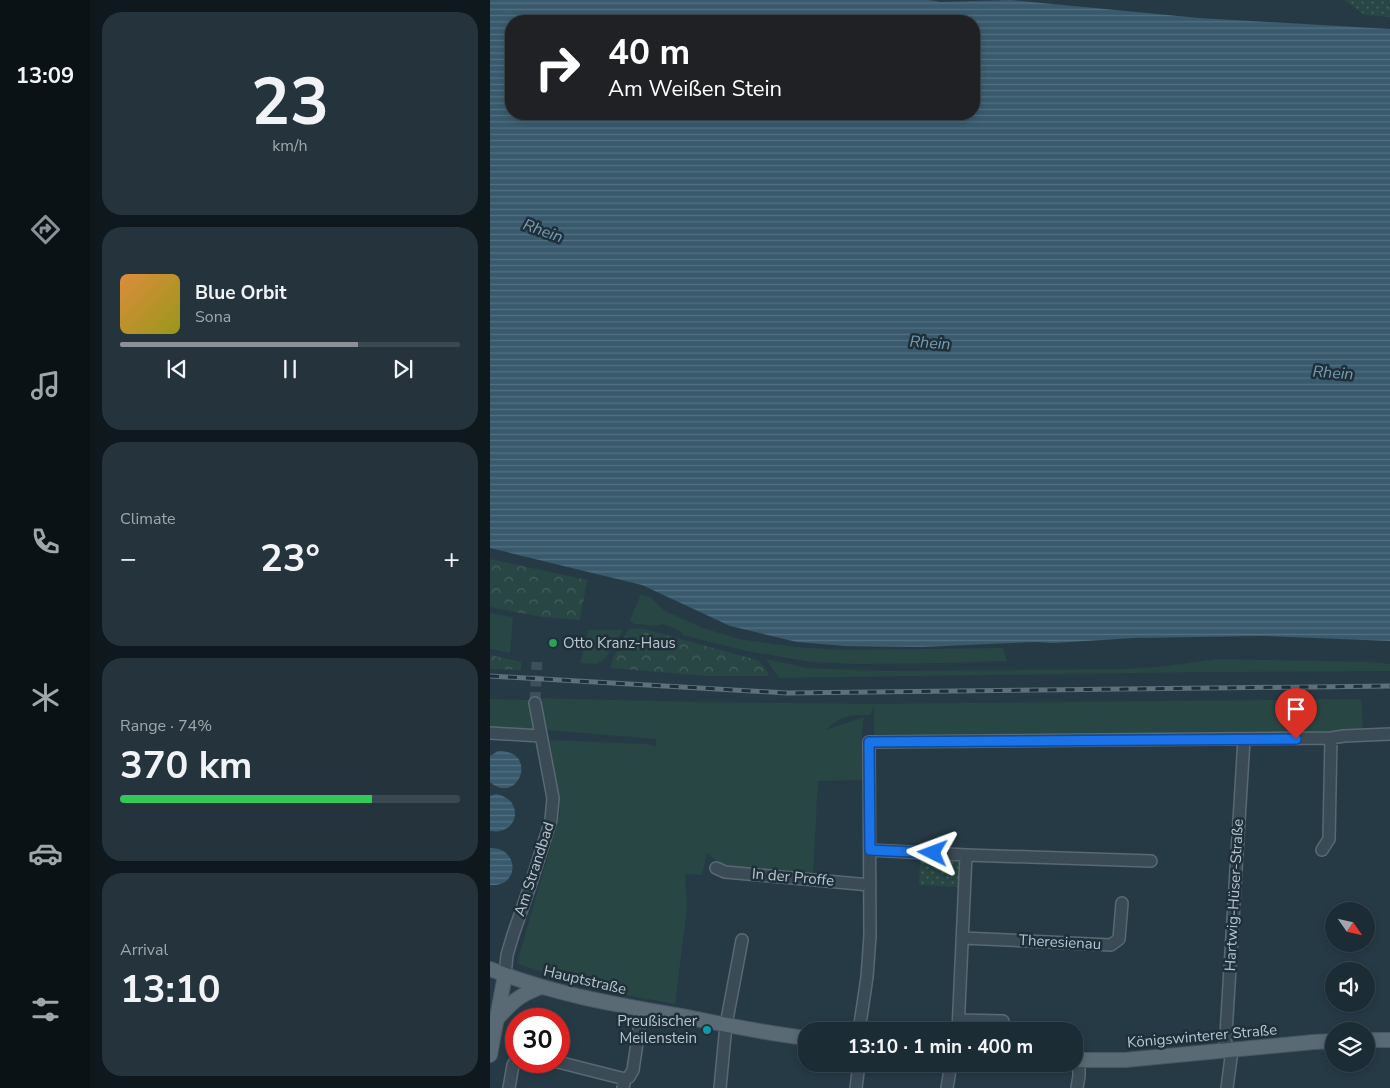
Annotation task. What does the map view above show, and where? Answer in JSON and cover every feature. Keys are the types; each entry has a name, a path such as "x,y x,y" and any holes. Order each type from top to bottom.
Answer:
{"main road":[{"name":"Hauptstraße","path":"490,969 570,995 726,1025"},
{"path":"490,1055 505,974"},
{"path":"497,1015 520,996 541,987"},
{"path":"490,998 497,1015"},
{"path":"726,1025 798,1037"},
{"path":"1375,1040 1390,1040"},
{"name":"Königswinterer Straße","path":"1083,1060 1125,1060 1325,1041"}],"street":[{"name":"Am Strandbad","path":"505,974 507,955 551,820 553,798 535,703"},
{"path":"490,733 541,736"},
{"path":"860,1022 867,977 870,936 869,742 1244,740 1331,738 1390,734"},
{"path":"1322,850 1329,839 1331,738"},
{"name":"Hartwig-Hüser-Straße","path":"1227,1088 1244,740"},
{"path":"870,850 1151,861"},
{"path":"959,1022 966,855"},
{"name":"In der Proffe","path":"716,868 726,872 870,885"},
{"name":"Theresienau","path":"962,938 1111,945 1119,939 1122,903"},
{"path":"720,1088 726,1025 742,940"},
{"path":"570,1066 624,1084 633,1070 642,1009"},
{"path":"994,1022 1003,1021"},
{"path":"856,1088 858,1072"},
{"path":"947,1088 950,1072"},
{"path":"1076,1072 1077,1088"},
{"path":"509,1088 512,1073"}],"green space":[{"path":"1344,0 1390,0 1390,17 1365,15"},
{"path":"490,559 587,580 580,620 542,617 490,607"},
{"path":"641,594 651,598 665,611 703,628 739,639 796,647 844,650 1003,648 1007,661 856,664 811,662 747,651 683,635 682,632 664,624 654,626 634,624 630,620"},
{"path":"490,613 513,617 510,653 490,649"},
{"path":"629,629 644,629 757,660 764,666 769,676 706,676 611,668 612,660"},
{"path":"588,630 623,630 605,659 597,664 580,663"},
{"path":"490,655 521,662 521,670 490,669"},
{"path":"766,659 807,668 884,671 1129,669 1217,659 1371,662 1390,664 1390,671 779,678"},
{"path":"538,698 874,704 1361,699 1363,731 874,736 874,706 870,715 851,716 841,719 826,730 864,717 862,734 863,780 818,781 813,875 726,868 707,853 702,875 685,874 687,907 675,1004 605,991 517,963 560,814 550,740 645,744 656,747 656,739 547,730"},
{"path":"490,699 531,700 536,730 490,728"},
{"path":"920,858 955,859 958,861 961,866 960,887 919,885"}],"water":[{"name":"Rhein","path":"490,0 929,0 941,2 1011,0 1199,18 1390,29 1390,641 1263,636 1134,638 1054,643 1035,642 922,647 845,646 797,642 730,626 642,585 490,548"},
{"path":"498,751 511,753 518,759 521,767 520,776 516,783 509,788 500,788 490,782 490,756"},
{"path":"496,794 505,797 511,803 515,816 507,828 500,831 490,831 490,796"},
{"path":"490,848 500,849 511,860 511,874 507,880 500,884 490,885"}],"tunnel":[{"path":"535,703 537,662"}],"railway":[{"path":"490,676 787,693 1390,686"}],"place":[{"name":"Otto Kranz-Haus","path":"553,643"},
{"name":"Preußischer Meilenstein","path":"707,1030"}],"route":[{"path":"933,853 870,850 869,742 1296,739"}]}
